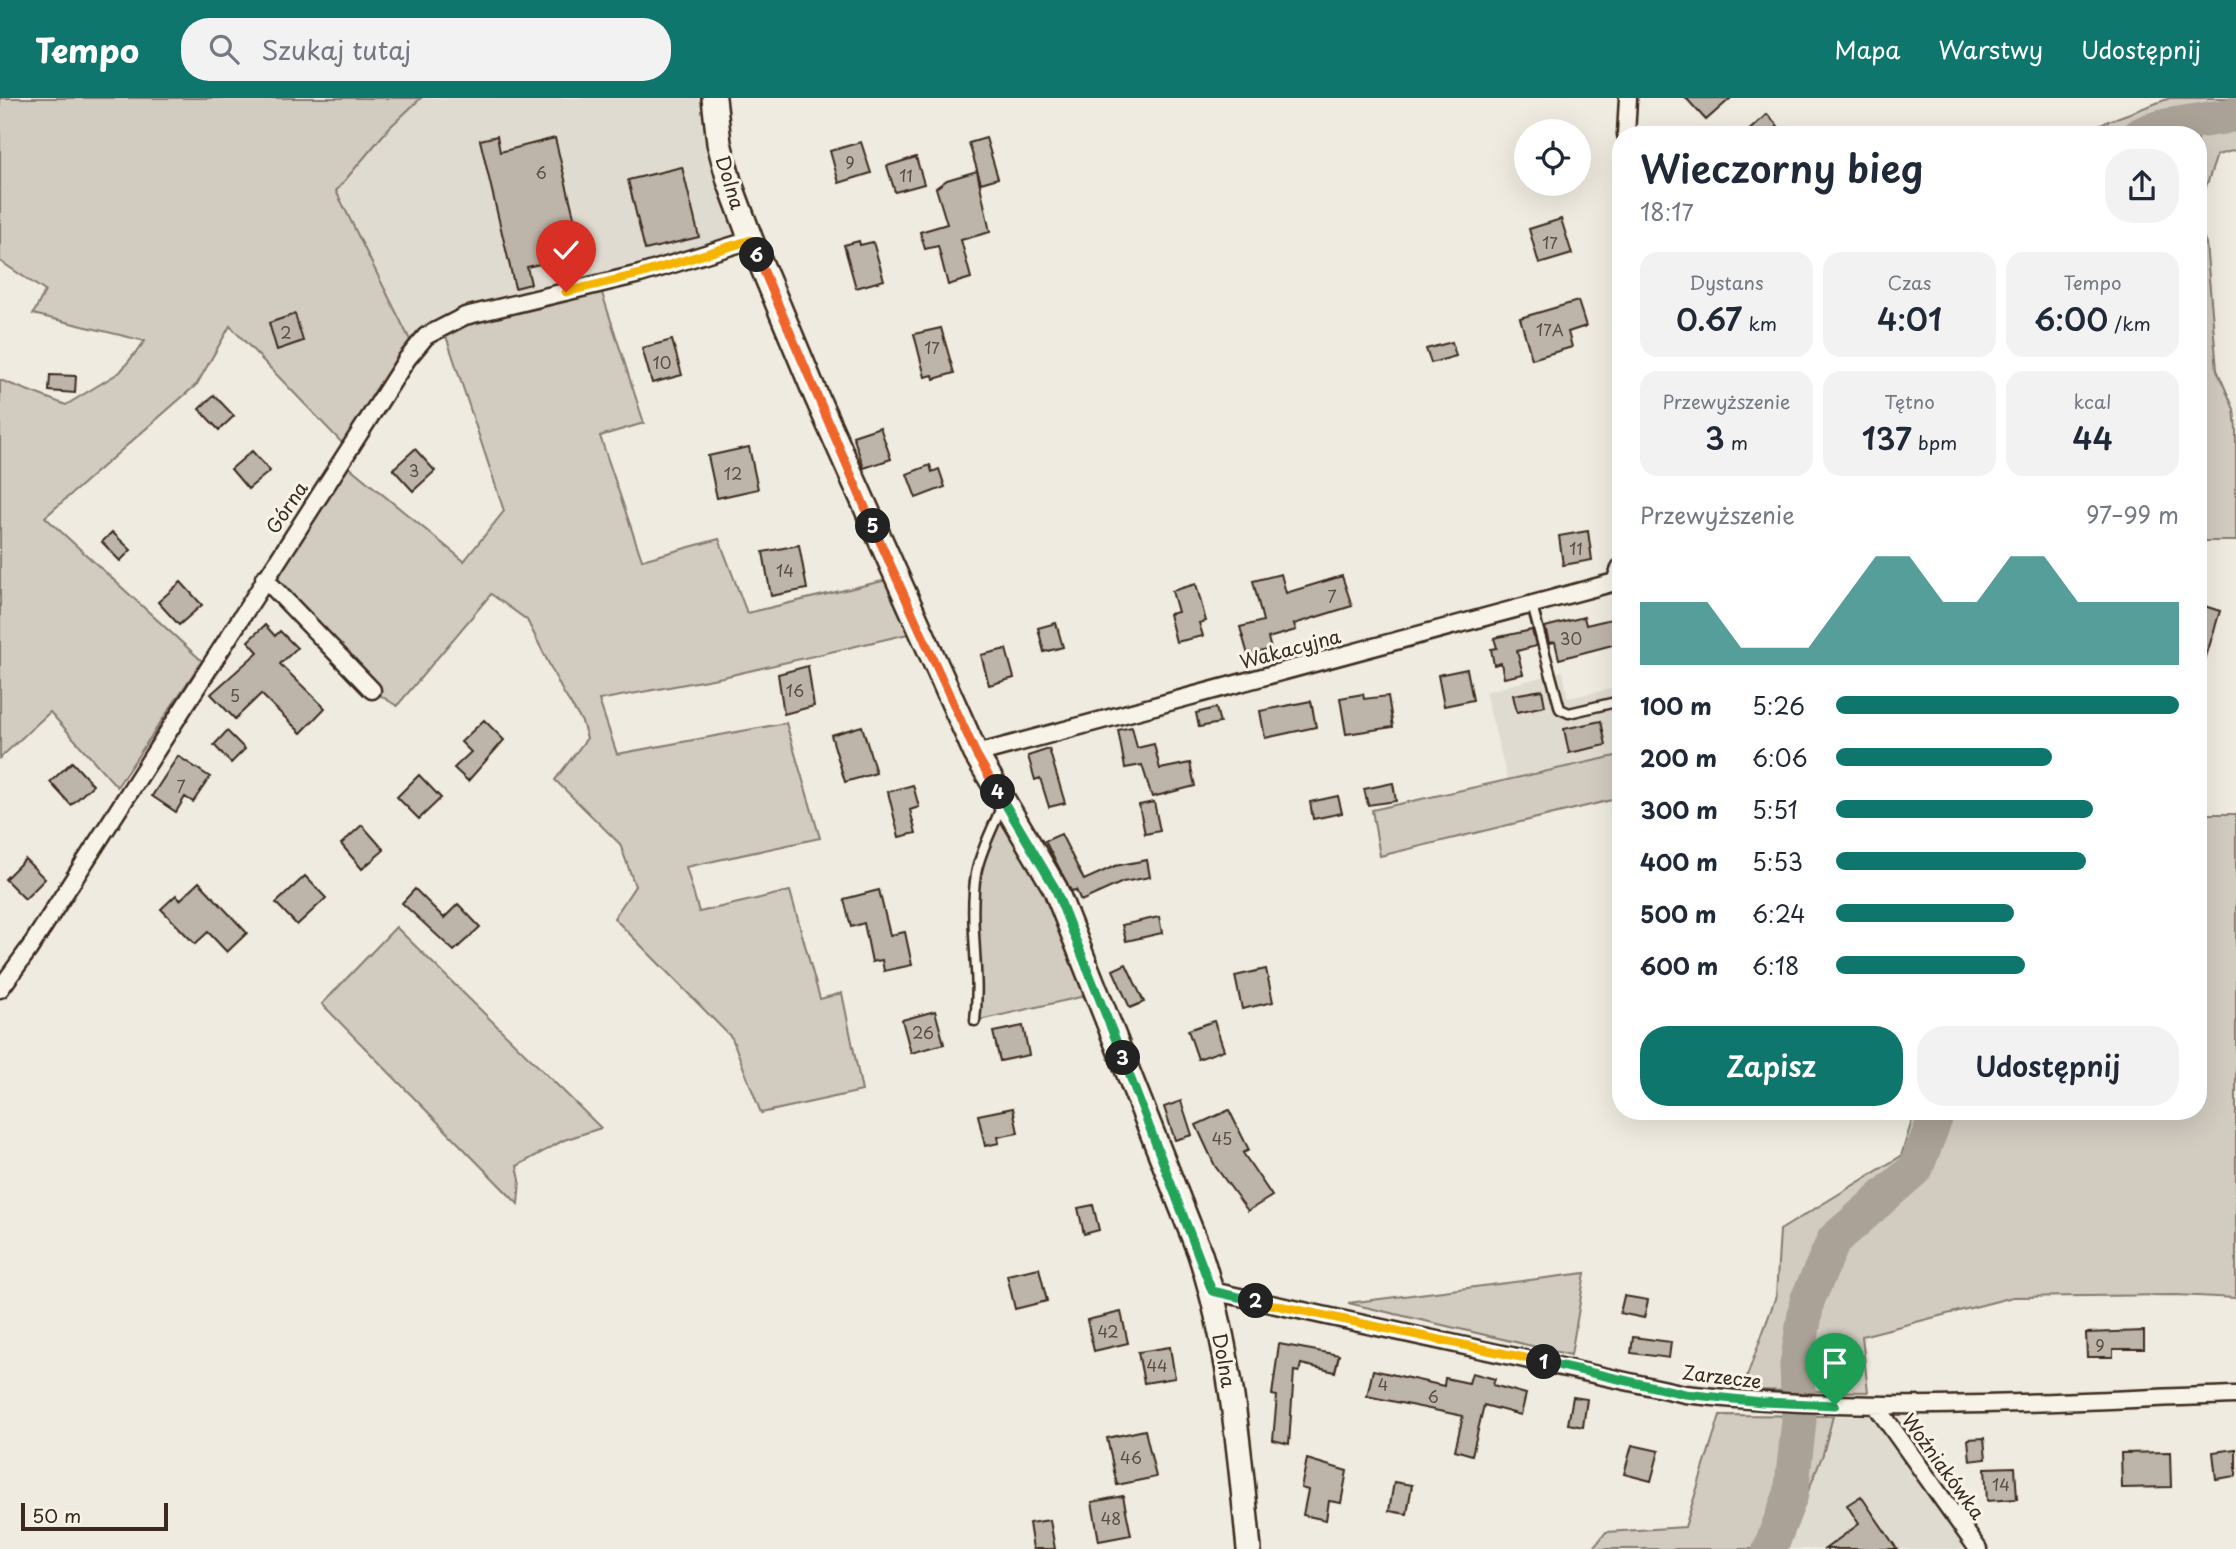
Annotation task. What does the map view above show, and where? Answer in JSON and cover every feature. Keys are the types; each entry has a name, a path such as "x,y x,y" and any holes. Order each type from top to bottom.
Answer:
{"street":[{"name":"Dolna","path":"714,98 719,144 751,240 877,536 976,754 1055,888 1080,945 1212,1291 1231,1395 1249,1549"},
{"path":"1626,126 1628,98"},
{"name":"Górna","path":"0,989 29,948 264,578 407,359 426,336 465,316 640,274 751,240"},
{"path":"264,578 372,690"},
{"name":"Wakacyjna","path":"976,754 1532,605 1612,580"},
{"name":"Zarzecze","path":"1212,1291 1685,1394 1762,1402 1877,1407 2236,1395"},
{"name":"Woźniakówka","path":"1877,1407 1978,1549"}],"lane":[{"path":"1532,605 1560,709 1569,713 1612,703"},
{"path":"975,1021 978,997 973,903 977,871 1003,801"}],"shaded area":[{"path":"0,98 421,98 389,128 336,191 410,340 343,444 230,326 197,384 45,517 202,661 117,787 50,712 0,758 0,380 66,405 120,372 145,341 33,314 45,291 0,261"},
{"path":"421,98 703,98 738,236 466,307 433,320 410,340 336,191 389,128"},
{"path":"2170,98 2236,98 2236,150 2217,155 2207,184 2207,126 2095,126"},
{"path":"2207,255 2217,370 2234,409 2236,428 2236,541 2207,541"},
{"path":"601,290 644,423 600,436 642,560 719,539 747,613 887,580 908,634 723,677 599,700 617,754 786,723 820,838 686,867 699,912 790,891 820,999 842,993 862,1091 761,1113 732,1038 614,918 635,886 620,844 555,780 587,738 582,722 563,692 527,620 491,594 397,706 372,690 271,584 349,467 464,561 504,511 445,333 476,320"},
{"path":"1563,671 1568,698 1612,689 1612,757 1508,781 1485,692"},
{"path":"1612,757 1612,800 1380,856 1372,810"},
{"path":"999,814 1054,910 1085,996 975,1021 977,871"},
{"path":"2207,814 2236,814 2236,1298 2176,1295 2013,1297 1862,1336 1868,1392 1742,1390 1776,1296 1780,1230 1901,1156 1912,1120 2207,1120"},
{"path":"396,927 601,1128 564,1140 517,1166 520,1180 518,1204 322,1004"},
{"path":"1585,1273 1571,1355 1348,1303"},
{"path":"1720,1415 1833,1416 1823,1454 1785,1549 1593,1549 1606,1532 1685,1527"},
{"path":"1833,1416 1873,1416 1969,1549 1785,1549 1823,1454"}],"building":[{"path":"1686,98 1731,98 1706,120"},
{"path":"1767,114 1778,126 1754,126"},
{"path":"497,136 500,152 555,138 583,254 527,267 531,284 515,288 480,140"},
{"path":"986,138 998,178 981,183 969,143"},
{"path":"861,142 871,173 839,183 830,151"},
{"path":"916,157 924,184 895,192 887,166"},
{"path":"682,167 699,237 645,250 628,180"},
{"path":"977,171 990,232 961,240 971,278 948,285 938,246 925,249 920,232 947,224 936,188 947,180"},
{"path":"1561,219 1572,254 1539,264 1529,229"},
{"path":"859,241 860,245 873,242 884,280 856,288 844,245"},
{"path":"1578,301 1586,326 1568,332 1572,347 1532,359 1520,318"},
{"path":"295,314 303,341 277,350 269,323"},
{"path":"941,328 954,373 934,379 933,375 925,377 914,334"},
{"path":"672,340 682,375 652,383 642,348"},
{"path":"1452,342 1456,356 1431,363 1426,349"},
{"path":"50,375 76,376 75,393 49,391"},
{"path":"214,395 234,416 219,430 199,409"},
{"path":"880,427 891,459 864,468 853,436"},
{"path":"749,447 758,489 717,498 708,456"},
{"path":"415,449 435,471 413,491 393,469"},
{"path":"252,451 270,471 248,489 231,469"},
{"path":"930,465 932,472 939,469 945,487 916,498 907,474"},
{"path":"1588,531 1592,560 1563,565 1559,536"},
{"path":"112,532 131,550 120,561 102,542"},
{"path":"799,545 807,589 771,596 763,552"},
{"path":"1281,574 1286,593 1342,576 1352,606 1294,624 1296,630 1268,638 1271,649 1248,655 1240,627 1263,621 1253,581"},
{"path":"181,582 202,605 179,625 158,602"},
{"path":"1196,584 1206,621 1199,623 1203,636 1176,642 1169,614 1178,612 1172,591"},
{"path":"2207,607 2220,611 2207,654"},
{"path":"1584,617 1586,625 1612,619 1612,645 1559,659 1555,642 1549,643 1545,627"},
{"path":"1056,623 1063,647 1044,652 1038,628"},
{"path":"265,625 275,636 280,631 297,648 280,664 325,708 301,733 261,694 235,719 211,694 258,652 248,641"},
{"path":"1532,630 1536,646 1517,651 1523,674 1504,678 1501,663 1494,665 1491,649 1497,648 1494,638"},
{"path":"1006,649 1014,678 989,685 981,655"},
{"path":"808,666 814,706 784,714 778,674"},
{"path":"1467,669 1473,700 1444,706 1438,675"},
{"path":"1542,690 1545,706 1517,712 1513,695"},
{"path":"1363,694 1364,699 1388,696 1393,727 1346,734 1340,698"},
{"path":"1311,701 1316,727 1265,738 1260,711"},
{"path":"1216,708 1220,723 1199,727 1196,713"},
{"path":"484,720 504,740 468,781 454,768 471,752 461,742"},
{"path":"1601,721 1606,745 1569,753 1564,729"},
{"path":"862,726 876,773 845,782 831,735"},
{"path":"1132,727 1137,748 1154,744 1160,769 1190,763 1195,786 1152,797 1142,765 1125,768 1118,730"},
{"path":"227,731 245,749 231,763 214,745"},
{"path":"1049,749 1065,803 1049,807 1040,778 1035,780 1028,756"},
{"path":"178,756 210,777 193,802 185,797 176,812 152,796"},
{"path":"72,762 93,785 71,805 50,782"},
{"path":"419,775 441,798 419,819 397,797"},
{"path":"1393,783 1396,801 1368,805 1364,789"},
{"path":"913,785 919,807 910,810 916,833 899,837 888,792"},
{"path":"1338,796 1342,813 1313,819 1310,802"},
{"path":"1154,802 1160,831 1145,834 1139,805"},
{"path":"362,825 384,850 362,869 341,844"},
{"path":"1061,834 1084,880 1115,866 1147,860 1150,877 1123,882 1081,901 1076,890 1071,891 1045,841"},
{"path":"25,859 45,879 25,899 5,879"},
{"path":"305,876 326,898 297,925 276,903"},
{"path":"199,882 247,933 227,952 208,932 195,944 161,909 176,895 180,900"},
{"path":"415,889 444,918 458,904 480,927 454,951 402,903"},
{"path":"879,890 890,935 905,932 912,965 884,971 882,960 872,962 864,923 851,927 844,899"},
{"path":"1159,917 1162,933 1126,941 1122,925"},
{"path":"1126,964 1144,1002 1130,1008 1113,970"},
{"path":"1266,969 1273,1002 1242,1009 1235,976"},
{"path":"935,1011 944,1044 911,1053 902,1020"},
{"path":"1214,1021 1224,1050 1198,1059 1188,1030"},
{"path":"1023,1026 1029,1055 1000,1061 993,1032"},
{"path":"1181,1101 1192,1135 1175,1140 1164,1107"},
{"path":"1013,1108 1018,1133 998,1137 999,1143 985,1146 978,1115"},
{"path":"1229,1110 1249,1150 1243,1153 1272,1196 1248,1211 1215,1166 1196,1125"},
{"path":"1093,1205 1099,1230 1084,1234 1078,1208"},
{"path":"1039,1268 1047,1301 1015,1309 1007,1275"},
{"path":"1624,1296 1648,1300 1644,1318 1620,1313"},
{"path":"1121,1312 1128,1343 1094,1351 1087,1320"},
{"path":"2144,1331 2144,1349 2113,1349 2113,1357 2087,1357 2086,1333"},
{"path":"1633,1337 1671,1342 1669,1358 1631,1353"},
{"path":"1279,1344 1339,1355 1335,1372 1301,1364 1299,1372 1294,1371 1289,1444 1273,1440 1277,1396 1272,1395"},
{"path":"1170,1347 1175,1378 1144,1383 1138,1352"},
{"path":"1373,1370 1444,1386 1445,1378 1469,1383 1472,1373 1495,1379 1493,1385 1526,1394 1521,1415 1484,1405 1472,1455 1455,1450 1463,1416 1367,1396"},
{"path":"1573,1397 1587,1399 1583,1427 1568,1424"},
{"path":"1145,1430 1156,1477 1117,1485 1107,1438"},
{"path":"1984,1438 1986,1459 1970,1461 1968,1439"},
{"path":"1632,1445 1659,1451 1651,1481 1624,1474"},
{"path":"2236,1449 2236,1476 2216,1479 2213,1452"},
{"path":"2170,1452 2171,1487 2122,1488 2121,1453"},
{"path":"1307,1459 1347,1471 1341,1503 1329,1501 1326,1520 1303,1515 1308,1490 1301,1488"},
{"path":"2015,1467 2017,1499 1987,1501 1985,1468"},
{"path":"1394,1482 1412,1485 1407,1514 1389,1511"},
{"path":"1123,1496 1131,1535 1099,1541 1092,1502"},
{"path":"1861,1496 1897,1549 1825,1549 1859,1524 1847,1505"},
{"path":"1050,1520 1055,1549 1033,1549 1029,1523"}],"waterway":[{"path":"2171,126 2236,114"},
{"path":"1770,1549 1791,1494 1799,1421 1797,1365 1807,1301 1834,1240 1916,1168 1935,1120"}],"route":[{"path":"566,292 640,274 751,240 877,536 976,754 1055,888 1159,1148 1212,1291 1685,1394 1762,1402 1835,1405"}]}
